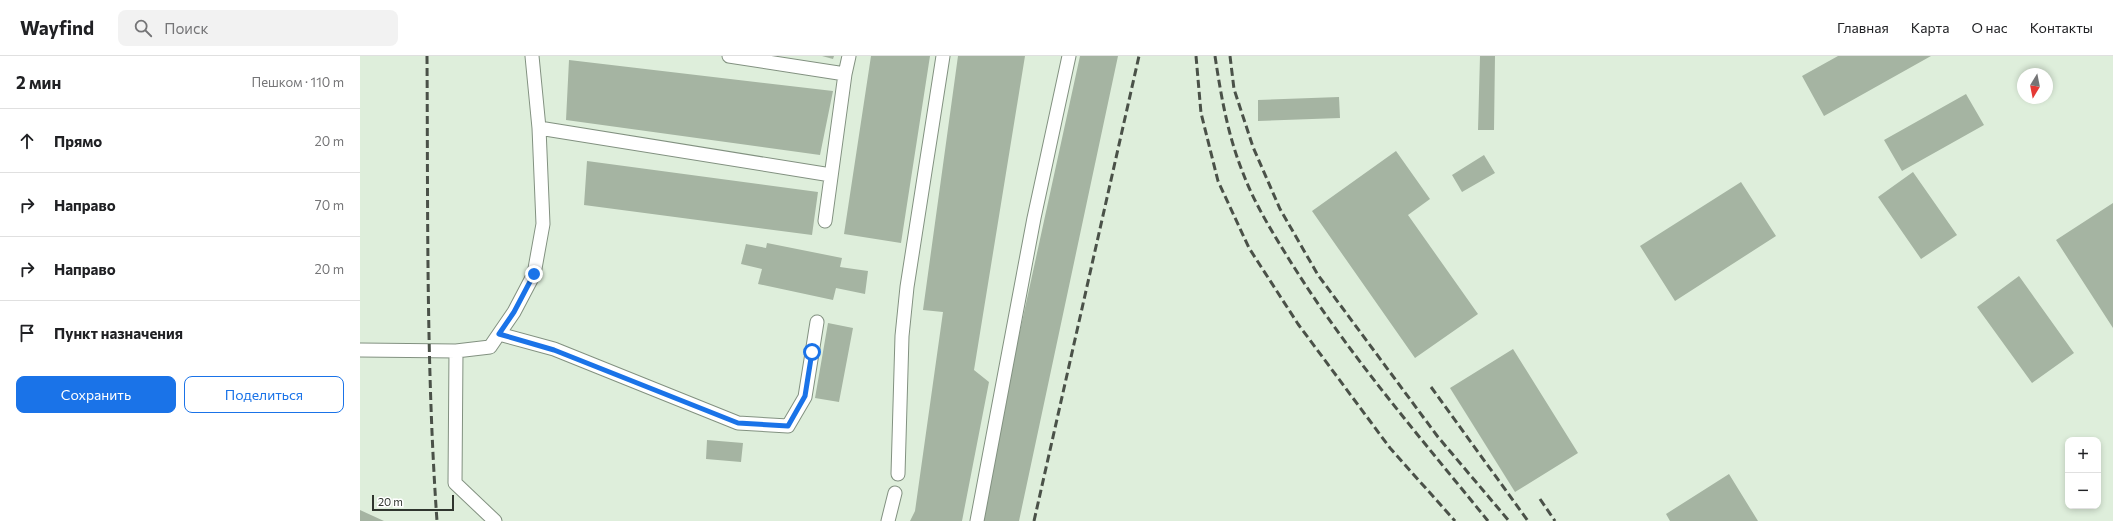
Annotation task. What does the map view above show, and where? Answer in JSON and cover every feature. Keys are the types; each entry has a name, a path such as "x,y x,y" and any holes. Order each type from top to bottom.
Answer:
{"lane":[{"path":"360,350 456,351 490,347 514,312 534,274 543,224 539,128 532,56"},
{"path":"729,56 845,74"},
{"path":"825,220 845,74 849,56"},
{"path":"898,474 902,336 907,287 943,56"},
{"path":"977,521 1034,218 1069,56"},
{"path":"539,128 831,175"},
{"path":"499,334 554,350 738,423 788,426 805,396 817,322"},
{"path":"456,351 455,483 495,521"},
{"path":"888,521 895,493"}],"building":[{"path":"822,56 834,56 833,59"},
{"path":"871,56 930,56 901,243 844,234"},
{"path":"958,56 1025,56 974,370 989,382 962,521 910,521 915,511 943,312 923,310"},
{"path":"1080,56 1118,56 1019,521 983,521 1013,363"},
{"path":"1480,56 1495,56 1494,130 1478,130"},
{"path":"1838,56 1931,56 1824,116 1802,76"},
{"path":"569,60 833,91 820,155 566,120"},
{"path":"1966,94 1984,125 1902,171 1884,140"},
{"path":"1339,97 1340,118 1258,121 1258,100"},
{"path":"1396,151 1430,199 1408,215 1478,314 1415,358 1312,211"},
{"path":"1484,155 1495,173 1462,192 1452,175"},
{"path":"587,161 818,192 812,235 584,205"},
{"path":"1913,172 1957,235 1921,259 1878,197"},
{"path":"1741,182 1776,236 1675,301 1640,246"},
{"path":"2113,203 2113,328 2056,240"},
{"path":"767,243 842,258 840,267 868,271 865,294 836,288 833,300 758,284 762,269 741,264 746,244 766,248"},
{"path":"2019,276 2074,353 2032,383 1977,307"},
{"path":"828,323 853,328 839,402 815,398"},
{"path":"1513,349 1578,453 1515,492 1450,388"},
{"path":"707,440 743,443 741,462 706,459"},
{"path":"1729,474 1758,521 1670,521 1666,514"},
{"path":"360,510 384,521 360,521"}],"railway":[{"path":"427,56 429,347 433,463 437,521"},
{"path":"1034,521 1139,56"},
{"path":"1196,56 1201,113 1218,181 1249,248 1298,324 1390,448 1455,521"},
{"path":"1215,56 1233,145 1253,197 1272,231 1314,298 1337,331 1411,427 1488,521"},
{"path":"1230,56 1234,89 1253,147 1280,209 1318,275 1438,437 1509,521"},
{"path":"1431,387 1528,521"},
{"path":"1540,499 1555,521"}],"route":[{"path":"534,274 514,312 499,334 554,350 738,423 788,426 805,396 812,352"}]}
